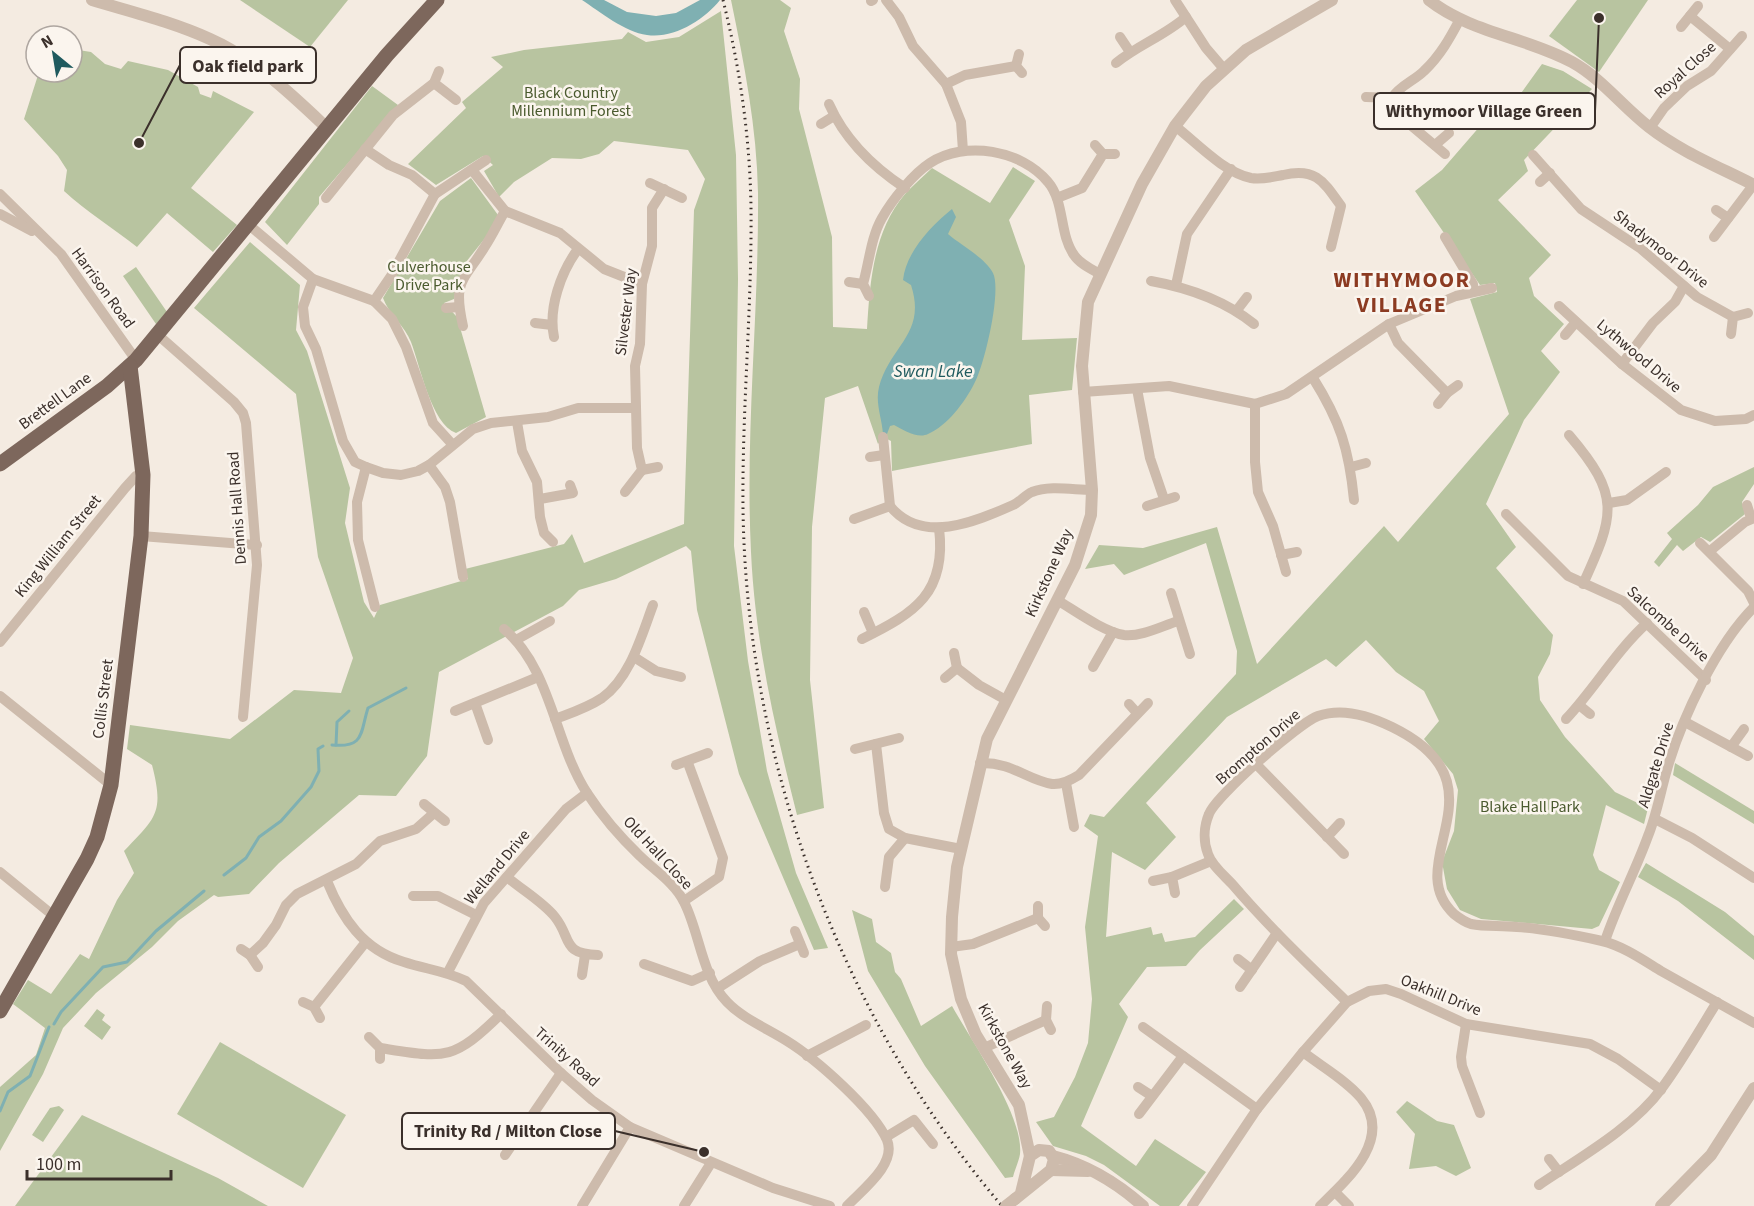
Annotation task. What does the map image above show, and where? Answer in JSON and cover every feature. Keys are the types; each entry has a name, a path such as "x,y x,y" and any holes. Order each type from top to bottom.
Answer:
{"main road":[{"name":"Brettell Lane","path":"0,464 133,363 387,55 437,0"},
{"name":"Collis Street","path":"0,1011 55,917 97,837 111,785 141,536 143,475 133,363"}],"street":[{"path":"92,0 162,20 211,39 264,73 327,128"},
{"path":"886,0 899,17 913,46 946,84 961,122 963,151"},
{"path":"1175,0 1206,48 1224,69"},
{"path":"1429,0 1460,19 1571,62 1589,73 1650,128 1671,143 1754,184 1714,237"},
{"name":"Kirkstone Way","path":"1030,1160 1024,1119 1014,1094 984,1047 962,999 951,947 952,917 961,849 987,739 1075,564 1091,515 1092,490 1082,366 1088,302 1142,184 1175,126 1206,86 1258,42 1326,1"},
{"path":"1681,27 1698,6"},
{"path":"1690,16 1730,49"},
{"path":"1116,63 1130,52 1158,38 1185,17"},
{"path":"1445,154 1395,112 1392,98 1396,91 1431,64 1444,48 1460,19"},
{"name":"Royal Close","path":"1650,128 1664,108 1687,86 1711,71 1742,36"},
{"path":"1120,37 1130,52"},
{"path":"946,84 965,75 1019,69 1019,54"},
{"path":"326,198 393,116 434,83 439,71"},
{"path":"434,83 456,100"},
{"path":"1366,97 1392,98"},
{"path":"829,104 834,116 873,165 905,188"},
{"path":"821,124 834,116"},
{"path":"1175,126 1231,169 1250,177 1265,179 1290,173 1312,173 1325,183 1341,206 1331,248"},
{"path":"1435,145 1449,133"},
{"path":"365,149 389,165 412,175 435,194"},
{"path":"1057,198 1083,188 1099,150 1115,154"},
{"path":"869,296 863,284 882,218 905,188 930,163 963,151 992,152 1027,165 1049,183 1057,198 1074,255 1100,274"},
{"name":"Shadymoor Drive","path":"1533,155 1581,209 1640,248 1704,302 1733,317"},
{"path":"374,301 391,276 435,194 486,160"},
{"path":"1176,285 1187,234 1231,169"},
{"path":"472,170 505,211 560,233 604,269 642,284"},
{"path":"1540,182 1550,173"},
{"path":"650,183 682,198"},
{"name":"Silvester Way","path":"642,470 637,448 635,366 640,344 642,284 652,246 652,208 664,189"},
{"name":"Harrison Road","path":"0,194 61,254 133,363"},
{"path":"1341,206 1352,202"},
{"path":"1716,210 1728,218"},
{"path":"463,326 459,307 459,290 467,270 484,249 505,211"},
{"name":"Harrison Road","path":"0,214 43,236"},
{"path":"249,225 313,279 374,301 392,319 406,347 433,423 452,444"},
{"path":"1445,237 1473,284 1473,290"},
{"path":"554,337 552,325 567,265 578,249"},
{"path":"313,279 303,307 305,326 316,349 333,400 343,441 355,462 366,467 383,473 401,475 429,465 473,429 491,423 548,417 578,408 636,408"},
{"path":"1151,281 1176,285 1221,301 1254,324"},
{"path":"849,282 863,284"},
{"path":"1622,364 1653,323 1675,302 1684,286"},
{"path":"1083,392 1169,386 1255,404 1286,394 1313,378 1389,324 1473,290 1492,288"},
{"path":"1237,310 1247,297"},
{"name":"Lythwood Drive","path":"1559,306 1622,364 1681,410 1715,421 1746,419 1754,416"},
{"path":"446,308 459,307"},
{"path":"1731,334 1733,317 1748,313"},
{"name":"Lythwood Drive","path":"1565,335 1576,322"},
{"path":"535,323 552,325"},
{"path":"1389,324 1398,343 1446,393"},
{"name":"Dennis Hall Road","path":"158,335 234,402 243,413 257,545 243,717"},
{"path":"1313,378 1335,413 1351,467 1354,500"},
{"path":"1438,404 1446,393 1458,385"},
{"path":"1137,389 1150,458 1169,498 1147,506"},
{"path":"1255,404 1255,462 1258,492 1273,526 1286,572"},
{"path":"517,422 522,451 537,482 544,533 553,542"},
{"path":"1569,435 1601,478 1610,502 1609,517 1599,549 1583,584"},
{"path":"883,437 890,506 914,524 926,528 939,528 981,518 1016,504 1032,492 1051,489 1092,490"},
{"path":"870,457 884,455"},
{"path":"1351,467 1366,463"},
{"path":"429,465 445,487 450,502 463,577"},
{"path":"625,492 642,470 658,466"},
{"path":"366,467 357,502 358,540 375,607"},
{"path":"1610,502 1627,500 1666,472"},
{"name":"King William Street","path":"0,642 125,488 136,476 143,475"},
{"path":"540,499 573,493 570,485"},
{"path":"1710,551 1753,518 1747,505"},
{"path":"854,519 890,506"},
{"name":"Salcombe Drive","path":"1506,514 1568,576 1623,601 1706,680"},
{"path":"862,639 904,618 927,593 939,564 939,528"},
{"path":"1513,539 1522,531"},
{"path":"141,536 257,545"},
{"path":"1700,543 1748,591 1754,603"},
{"path":"1281,555 1297,552"},
{"path":"1171,593 1190,654"},
{"path":"1057,600 1113,632 1136,634 1178,621"},
{"path":"555,719 587,707 603,697 634,657 653,605"},
{"name":"Aldgate Drive","path":"1605,941 1654,819 1668,764 1685,722 1719,649 1754,608"},
{"path":"864,612 873,633"},
{"path":"516,640 550,621"},
{"path":"1566,719 1629,639 1647,622"},
{"name":"Old Hall Close","path":"504,629 516,640 538,676 555,719 563,748 587,793 614,830 671,885 684,901 710,973 726,1001 807,1056 856,1099 886,1137"},
{"path":"1093,667 1113,632"},
{"path":"954,652 957,668 979,685 1006,700"},
{"path":"634,657 656,671 681,677"},
{"path":"945,678 957,668"},
{"path":"455,711 538,676"},
{"path":"0,696 111,785"},
{"path":"475,703 488,740"},
{"path":"980,763 1012,767 1052,784 1066,783 1079,776 1148,703"},
{"path":"1129,704 1137,713"},
{"path":"1579,705 1590,714"},
{"name":"Brompton Drive","path":"1211,861 1205,840 1209,813 1256,764 1305,723 1319,716 1359,714 1389,725 1424,746 1446,780 1450,810 1436,869 1440,893 1453,913 1472,924 1520,927 1605,941 1754,1023"},
{"path":"1685,722 1748,756"},
{"path":"1731,747 1744,729"},
{"path":"855,749 899,738"},
{"path":"876,744 885,823 895,834 905,838 961,849"},
{"path":"676,765 688,763 708,753"},
{"path":"684,901 719,877 723,858 688,763"},
{"path":"1256,764 1344,854"},
{"path":"1066,783 1074,826"},
{"name":"Welland Drive","path":"447,972 476,915 566,809 587,793"},
{"path":"424,804 445,822"},
{"path":"258,967 245,952 263,943 276,925 286,905 297,894 327,881 356,864 380,841 416,829 434,813"},
{"path":"1654,819 1692,838 1754,878"},
{"path":"1327,837 1340,823"},
{"path":"885,887 885,870 889,857 905,838"},
{"path":"1153,881 1173,877 1211,861 1347,1002"},
{"path":"0,872 55,917"},
{"path":"507,877 554,916 569,944 585,955 598,955"},
{"path":"1173,877 1175,893"},
{"name":"Trinity Road","path":"327,881 343,915 364,943 402,962 447,972 466,981 501,1014 526,1042 592,1100 630,1127 800,1202 830,1206"},
{"path":"413,896 438,896 476,915"},
{"path":"951,947 973,944 1041,922 1038,906"},
{"path":"718,988 760,961 802,949 795,931"},
{"path":"1240,987 1278,933"},
{"path":"314,1007 364,943"},
{"path":"582,975 585,955"},
{"path":"1238,959 1252,970"},
{"path":"644,964 692,981 710,973"},
{"name":"Oakhill Drive","path":"1192,1206 1257,1109 1303,1052 1347,1002 1369,991 1386,989 1466,1024 1590,1044 1618,1059 1661,1090"},
{"path":"303,1002 314,1007 320,1018"},
{"path":"1539,1185 1577,1162 1604,1141 1661,1090 1717,1002"},
{"path":"984,1047 1049,1025 1047,1006"},
{"path":"369,1037 380,1054 433,1056 455,1052 473,1041 501,1014"},
{"path":"1466,1024 1461,1057 1462,1066 1480,1113"},
{"path":"807,1056 866,1025"},
{"path":"1143,1027 1257,1109"},
{"path":"1303,1052 1360,1096 1372,1119 1369,1150 1335,1192 1320,1206"},
{"path":"1139,1114 1183,1056"},
{"path":"505,1155 561,1073"},
{"path":"1138,1087 1152,1096"},
{"path":"1661,1206 1711,1155 1754,1088"},
{"name":"Kirkstone Way","path":"1024,1119 1049,1153"},
{"path":"847,1206 887,1160 889,1148 886,1137 914,1120 933,1144"},
{"path":"582,1206 630,1127"},
{"path":"1014,1200 1036,1150 1095,1171 1118,1185 1143,1206"},
{"path":"1014,1200 1048,1172 1054,1163 1049,1153"},
{"path":"1549,1159 1559,1172"},
{"path":"1030,1160 1035,1172 1095,1171"},
{"path":"684,1206 711,1162"},
{"path":"1335,1192 1349,1206"}],"green space":[{"path":"240,0 348,0 310,47"},
{"path":"731,0 780,0 791,8 784,31 800,79 799,109 832,237 833,327 867,329 875,258 886,225 905,194 932,168 990,203 1013,167 1035,181 1009,220 1025,266 1022,340 1077,338 1072,390 1029,395 1032,444 892,471 891,441 883,437 878,444 858,386 825,398 812,527 810,680 824,808 797,815 767,684 753,585 750,462 758,193 749,96"},
{"path":"1577,0 1648,0 1599,72 1549,36"},
{"name":"Black Country Millennium Forest","path":"721,11 736,155 738,279 734,546 748,661 767,771 796,873 828,948 814,950 739,774 697,610 691,551 686,546 616,579 579,590 563,606 439,672 427,756 396,796 359,795 279,863 249,894 218,897 214,895 178,921 152,947 96,993 63,1028 43,1074 0,1151 0,1087 36,1055 45,1028 13,1004 28,980 51,994 80,954 89,959 117,900 134,873 124,851 144,830 155,813 157,793 152,765 127,749 130,725 230,739 294,690 341,693 353,658 318,557 296,394 194,308 250,242 300,285 296,330 307,351 350,488 345,523 364,602 374,618 380,605 468,579 465,569 564,544 572,534 584,563 684,524 694,210 705,179 688,150 614,141 599,154 581,159 552,158 514,182 499,197 484,171 493,165 483,156 436,185 408,164 466,108 462,102 503,67 491,57 524,50 622,39 628,32 646,42 679,37"},
{"path":"84,51 91,52 105,64 121,69 128,61 168,70 198,87 200,94 211,98 213,91 254,112 191,188 237,225 213,252 167,213 137,247 64,191 67,170 58,156 24,119 35,84 84,84"},
{"name":"Blake Hall Park","path":"1542,64 1563,71 1592,89 1524,160 1528,171 1498,200 1551,255 1529,278 1534,296 1564,324 1541,351 1560,372 1524,420 1486,504 1516,547 1496,568 1553,635 1550,654 1538,677 1540,700 1565,737 1615,792 1648,808 1644,824 1606,805 1593,855 1599,870 1620,882 1599,926 1592,929 1481,919 1460,910 1447,889 1442,862 1454,831 1458,790 1453,774 1424,739 1439,721 1424,691 1396,672 1366,640 1336,667 1326,659 1227,717 1146,803 1176,837 1145,870 1112,852 1106,937 1151,927 1153,935 1162,933 1165,942 1195,937 1234,899 1244,909 1186,966 1147,967 1119,1004 1128,1017 1081,1126 1136,1166 1155,1139 1206,1172 1179,1206 1160,1206 1104,1165 1086,1156 1053,1146 1036,1122 1054,1117 1075,1077 1088,1043 1092,999 1085,927 1098,836 1084,826 1090,814 1104,817 1236,674 1237,651 1206,543 1124,575 1114,564 1085,569 1099,545 1143,548 1217,527 1257,664 1384,526 1398,542 1509,414 1470,299 1497,292 1495,283 1480,285 1415,191 1442,170 1494,110 1509,110"},
{"path":"372,86 398,105 319,197 319,204 287,245 265,222"},
{"name":"Culverhouse Drive Park","path":"471,178 498,215 490,232 462,267 454,299 444,303 457,317 486,417 456,433 447,427 433,406 411,342 383,298 440,201"},
{"path":"136,267 167,312 156,324 123,276"},
{"path":"1754,467 1754,484 1742,502 1745,514 1710,542 1701,537 1683,551 1677,545 1659,567 1654,562 1672,539 1667,533 1698,505 1713,487"},
{"path":"1675,763 1754,811 1754,824 1673,775"},
{"path":"1646,863 1725,912 1754,936 1754,960 1678,901 1638,877"},
{"path":"852,910 872,919 876,942 891,953 895,972 901,979 921,1026 952,1006 995,1078 1014,1120 1020,1154 1013,1177 1005,1178 925,1066 868,971"},
{"path":"97,1009 105,1015 102,1020 111,1027 102,1040 84,1026"},
{"path":"220,1042 346,1115 303,1188 177,1114"},
{"path":"1407,1101 1437,1121 1454,1125 1471,1168 1456,1176 1436,1166 1409,1169 1415,1134 1396,1112"},
{"path":"59,1106 64,1110 43,1142 32,1135 50,1108"},
{"path":"82,1115 218,1178 268,1206 15,1206"}],"water":[{"path":"582,0 604,0 627,12 656,16 676,13 700,0 720,0 697,21 678,31 647,35 630,30 613,21"},
{"name":"Swan Lake","path":"952,209 956,217 948,234 989,267 995,282 994,312 982,362 966,398 942,425 928,434 920,435 894,425 890,426 887,434 883,434 878,405 879,387 891,360 911,328 914,316 915,302 911,285 903,280 905,270 921,240"}],"waterway":[{"path":"332,745 350,744 356,741 362,731 368,708 406,688"},
{"path":"336,745 337,722 349,711"},
{"path":"224,875 246,858 259,837 281,821 311,787 319,771 318,749 323,746"},
{"path":"54,1024 61,1012 103,967 127,962 156,931 204,891"},
{"path":"0,1111 8,1092 30,1076 49,1027"}],"railway":[{"path":"723,0 743,103 749,156 751,246 743,508 748,602 762,696 783,788 812,879 849,967 893,1052 944,1131 1002,1206"}],"place":[{"name":"Withymoor Village Green","path":"1599,18"},
{"name":"Oak field park","path":"139,143"},
{"name":"Trinity Rd / Milton Close","path":"704,1152"}],"district":[{"name":"WITHYMOOR VILLAGE","path":"1402,292"}]}
